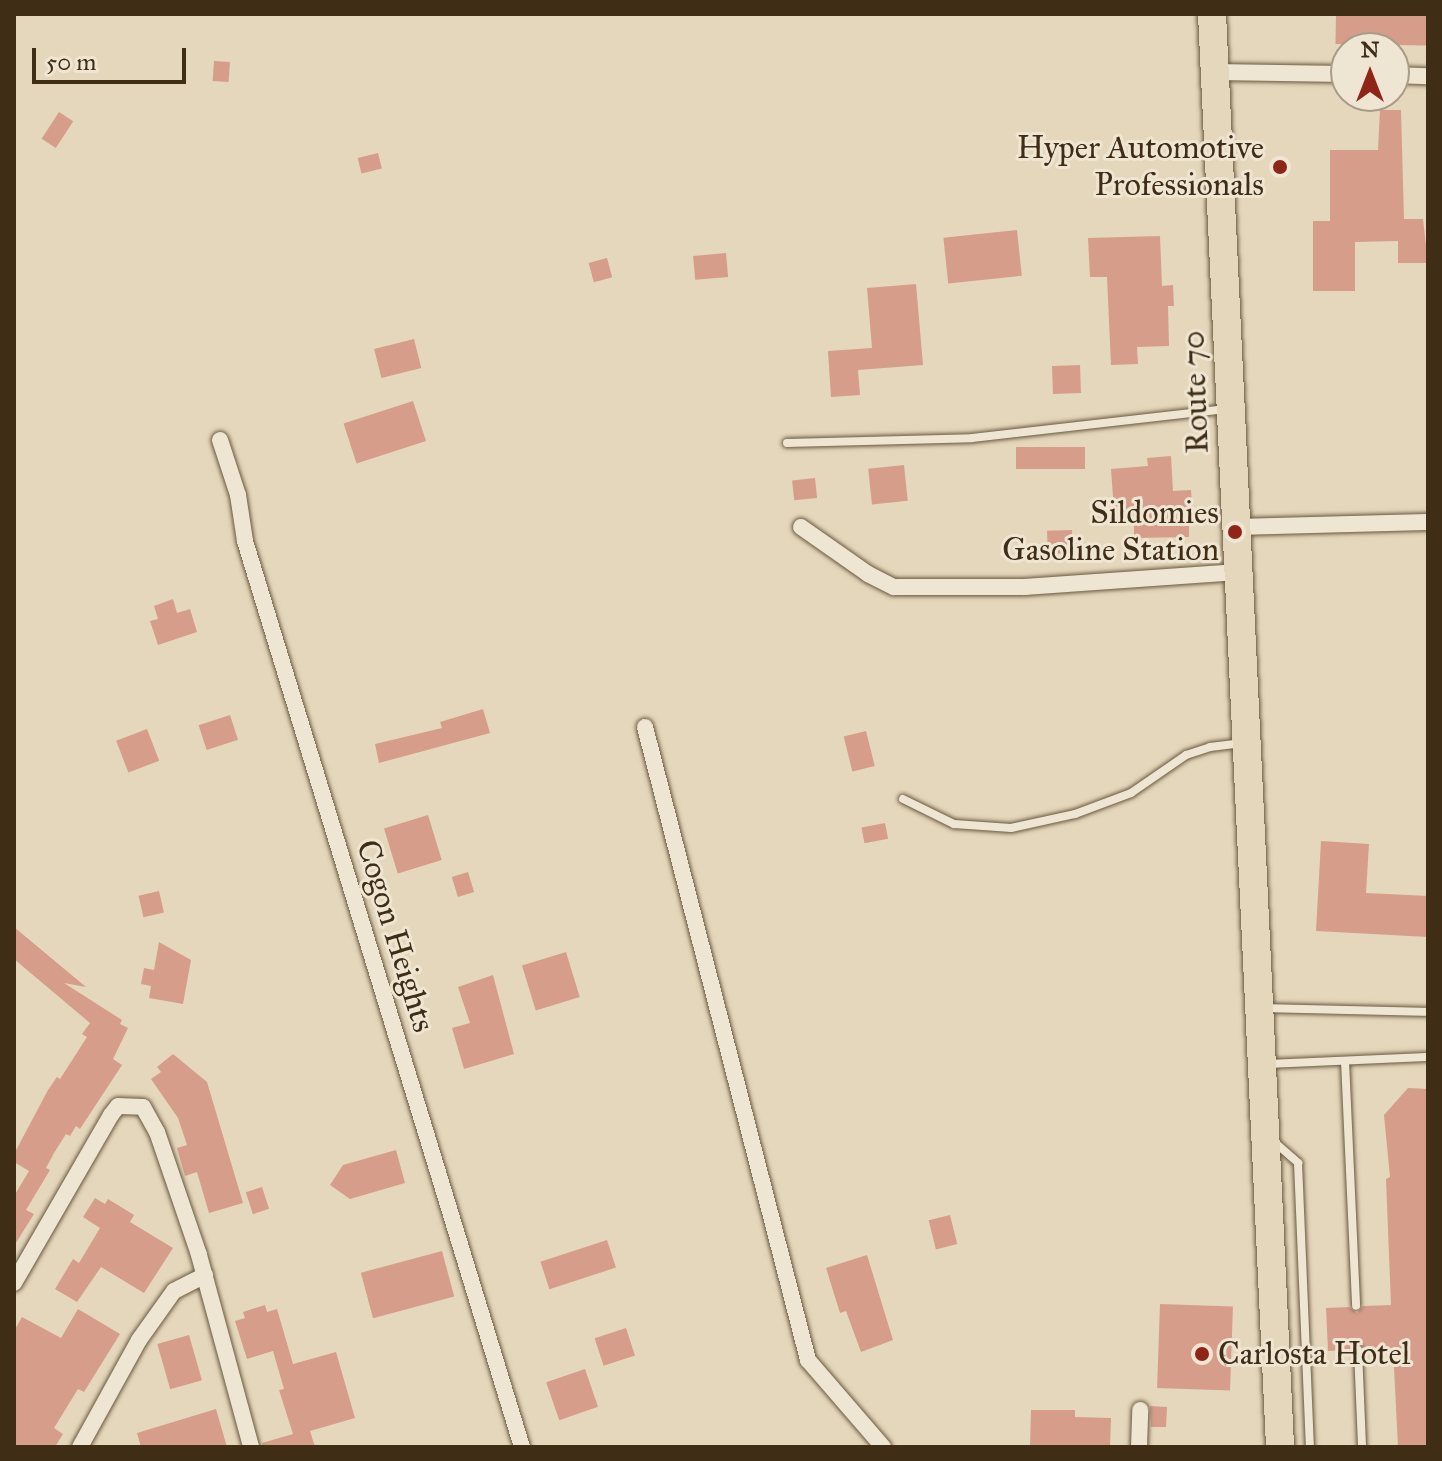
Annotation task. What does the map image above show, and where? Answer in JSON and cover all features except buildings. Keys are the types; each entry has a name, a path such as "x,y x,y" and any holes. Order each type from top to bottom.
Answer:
{"highway":[{"name":"Route 70","path":"1212,14 1280,1447"}],"street":[{"path":"1214,72 1330,74"},
{"name":"Cogon Heights","path":"220,440 238,495 245,541 522,1447"},
{"path":"1235,527 1428,522"},
{"path":"801,527 868,574 894,587 1025,587 1237,572"},
{"path":"645,727 808,1360 883,1447"},
{"path":"14,1283 91,1147 118,1106 143,1107 157,1132 205,1275 251,1447"},
{"path":"80,1447 139,1340 174,1291 205,1275"},
{"path":"1139,1447 1140,1410"}],"lane":[{"path":"787,443 972,438 1231,409"},
{"path":"903,799 954,824 1011,828 1075,814 1131,793 1186,755 1210,747 1245,742"},
{"path":"1259,1008 1428,1012"},
{"path":"1261,1065 1428,1057"},
{"path":"1345,1061 1356,1306"},
{"path":"1265,1134 1298,1163 1310,1447"},
{"path":"1358,1350 1362,1447"}],"place":[{"name":"Hyper Automotive Professionals","path":"1280,167"},
{"name":"Sildomies Gasoline Station","path":"1235,532"},
{"name":"Carlosta Hotel","path":"1202,1354"}]}
